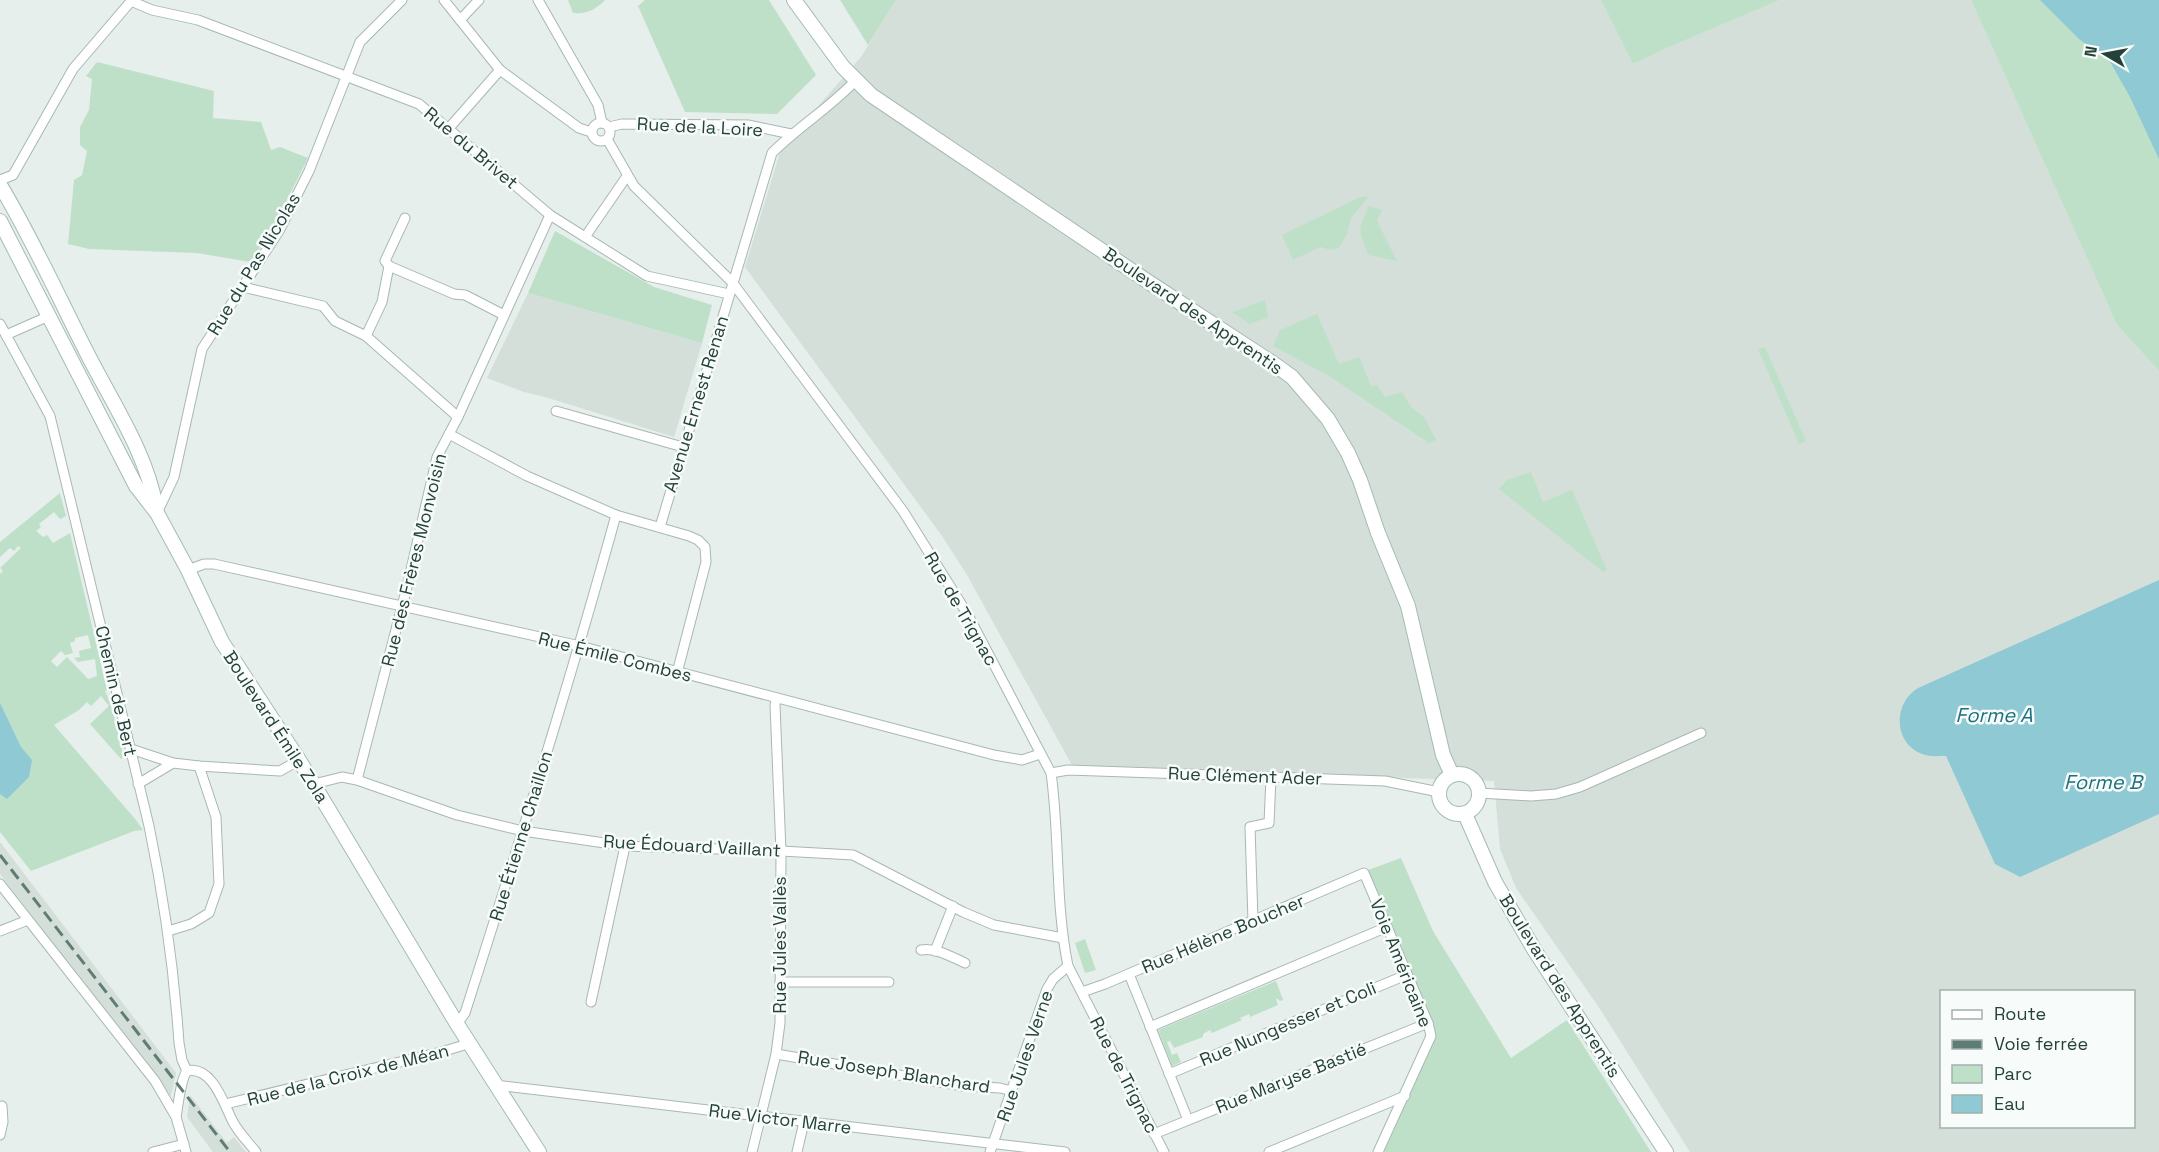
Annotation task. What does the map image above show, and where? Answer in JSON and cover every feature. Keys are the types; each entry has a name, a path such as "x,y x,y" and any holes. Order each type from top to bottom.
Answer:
{"main road":[{"name":"Boulevard des Apprentis","path":"794,0 843,67 878,100 1274,364 1292,377 1312,399 1328,419 1348,453 1408,606 1441,745 1452,775"},
{"name":"Boulevard Émile Zola","path":"0,185 27,230 48,278 138,452 153,486 157,513"},
{"name":"Boulevard Émile Zola","path":"0,221 136,486 157,513 188,570 222,642 314,784 468,1042 539,1152"},
{"path":"1452,775 1470,777 1475,781 1479,793 1476,806 1465,814 1452,814 1441,805 1439,792 1443,782 1452,775"},
{"name":"Boulevard des Apprentis","path":"1465,814 1495,882 1535,951 1666,1152"}],"street":[{"name":"Rue du Brivet","path":"131,0 152,10 198,20 419,104 550,215 647,276 729,294"},
{"path":"0,180 13,175 73,69 131,0"},
{"name":"Rue du Pas Nicolas","path":"157,513 174,477 202,349 279,231 309,171 360,42 402,0"},
{"path":"444,0 500,70 579,128 591,132 595,140 602,142 610,134 598,105 538,0"},
{"path":"460,20 479,0"},
{"path":"449,128 500,70"},
{"name":"Avenue Ernest Renan","path":"660,527 772,153 791,134 829,107 856,80"},
{"name":"Rue de la Loire","path":"606,125 622,123 748,125 791,134"},
{"path":"591,132 594,126 606,125"},
{"name":"Rue de Trignac","path":"607,139 634,186 732,282 903,511 968,615 1051,773 1055,801 1062,938 1068,966 1164,1152"},
{"path":"585,237 627,176"},
{"name":"Rue des Frères Monvoisin","path":"357,780 402,607 437,457 458,417 550,215"},
{"path":"405,218 385,261 388,266 454,294 465,295 504,315"},
{"path":"366,336 382,302 388,266"},
{"path":"243,287 323,306 335,321 366,336 458,417"},
{"path":"6,335 49,316"},
{"name":"Chemin de Bert","path":"0,324 50,416 151,836 168,931 179,1043 187,1071"},
{"path":"556,411 683,447"},
{"path":"449,434 528,476 616,515 698,540 705,547 706,561 677,673"},
{"name":"Rue Étienne Chaillon","path":"457,1024 465,1013 524,831 580,646 616,515"},
{"name":"Rue Émile Combes","path":"188,570 204,564 214,564 580,646 1014,760 1040,754"},
{"name":"Rue Jules Vallès","path":"752,1152 776,1054 780,1023 782,851 774,705 776,699"},
{"path":"1479,793 1531,796 1556,794 1580,787 1701,733"},
{"path":"130,749 173,763 199,766 280,771 299,760"},
{"path":"138,784 173,763"},
{"path":"168,931 191,924 210,913 219,884 216,817 199,766"},
{"name":"Rue Clément Ader","path":"1051,773 1068,770 1385,781 1439,792"},
{"name":"Rue Édouard Vaillant","path":"314,784 342,777 357,780 457,815 524,831 625,846 853,855 994,925 1062,938"},
{"path":"1253,921 1250,827 1269,823 1271,777"},
{"path":"591,1002 625,846"},
{"name":"Rue Hélène Boucher","path":"1082,992 1364,873"},
{"name":"Voie Américaine","path":"1364,873 1428,1023 1431,1036 1378,1152"},
{"path":"0,884 26,921 155,1081 176,1117 185,1148 153,1152"},
{"path":"935,951 953,906"},
{"path":"0,931 26,921"},
{"path":"1150,1027 1387,927"},
{"path":"921,950 935,951 965,963"},
{"name":"Rue Jules Verne","path":"992,1148 1047,988 1053,979 1068,966"},
{"path":"1129,974 1188,1120"},
{"name":"Rue Nungesser et Coli","path":"1170,1074 1406,975"},
{"path":"780,982 889,982"},
{"name":"Rue Maryse Bastié","path":"1154,1134 1428,1023"},
{"name":"Rue de la Croix de Méan","path":"225,1104 441,1052 468,1042"},
{"name":"Rue Joseph Blanchard","path":"776,1054 963,1086 1000,1088 1011,1091"},
{"path":"176,1117 182,1090 182,1078 187,1071 198,1070 205,1075 225,1104 234,1124 256,1152"},
{"name":"Rue Victor Marre","path":"495,1085 804,1122 992,1148 1065,1152"},
{"path":"1269,1152 1404,1096"},
{"path":"0,1135 2,1106"},
{"path":"797,1152 804,1122"}],"shaded area":[{"path":"896,0 1601,0 1633,64 1780,0 1971,0 2117,325 2159,371 2159,1152 1690,1152 1600,1009 1516,888 1500,849 1494,781 1073,767 967,575 942,536 745,267 781,149 861,57"},
{"path":"528,293 702,343 674,437 524,392 487,378"},
{"path":"0,842 176,1073 171,1096 0,874"},
{"path":"190,1095 227,1143 234,1137 246,1152 213,1152 187,1117"}],"green space":[{"path":"568,0 605,0 591,11 573,13"},
{"path":"645,0 769,0 816,75 777,114 685,112 638,6"},
{"path":"840,0 896,0 868,45"},
{"path":"1601,0 1780,0 1633,64"},
{"path":"1971,0 2159,0 2159,371 2117,325"},
{"path":"97,62 214,91 213,118 261,122 271,150 280,147 308,158 271,232 250,262 197,253 89,249 68,244 74,180 82,175 87,151 80,145 80,127 89,110 92,79 86,76"},
{"path":"1369,196 1351,218 1347,234 1339,248 1331,250 1320,247 1293,260 1282,235 1360,197"},
{"path":"1369,206 1382,210 1377,221 1397,261 1369,255 1360,230"},
{"path":"555,231 654,287 712,305 702,343 528,293"},
{"path":"1265,300 1268,317 1250,324 1232,312"},
{"path":"1317,314 1339,364 1359,357 1371,386 1377,385 1385,397 1402,392 1411,407 1424,417 1436,440 1429,443 1329,376 1273,346 1280,330"},
{"path":"1765,347 1806,441 1799,444 1758,349"},
{"path":"1531,472 1543,502 1572,490 1607,570 1603,572 1499,489 1507,480"},
{"path":"60,493 66,516 60,519 54,512 39,524 41,527 36,531 43,537 47,535 53,543 70,533 107,690 105,691 124,757 121,759 90,724 109,706 101,696 91,706 87,702 79,710 54,725 143,830 134,831 31,871 0,832 0,574 3,571 0,568 21,548 18,546 14,551 10,548 0,557 0,542","holes":["88,635 91,648 79,651 80,657 74,658 78,662 95,659 97,676 88,679 67,657 57,667 51,661 61,651 65,655 73,653 70,643 75,641 75,638"]},
{"path":"1401,858 1433,931 1511,1058 1567,1020 1651,1152 1381,1152 1434,1037 1368,870"},
{"path":"1085,939 1096,970 1085,973 1075,943"},
{"path":"1276,981 1283,1000 1276,999 1278,1005 1250,1017 1249,1014 1240,1018 1242,1020 1212,1033 1210,1030 1203,1034 1203,1037 1174,1048 1170,1041 1167,1042 1172,1055 1177,1053 1181,1062 1172,1066 1158,1030"}],"water":[{"path":"2040,0 2159,0 2159,159 2130,97 2109,60 2079,39"},
{"path":"2159,580 2159,814 2020,877 1995,864 1946,756 1922,754 1912,749 1906,741 1901,732 1900,722 1904,703 1918,688"},
{"path":"0,703 21,747 32,760 29,777 7,799 0,794"}],"railway":[{"path":"0,855 230,1152"}],"water label":[{"name":"Forme A","path":"1994,715"},
{"name":"Forme B","path":"2103,782"}]}
